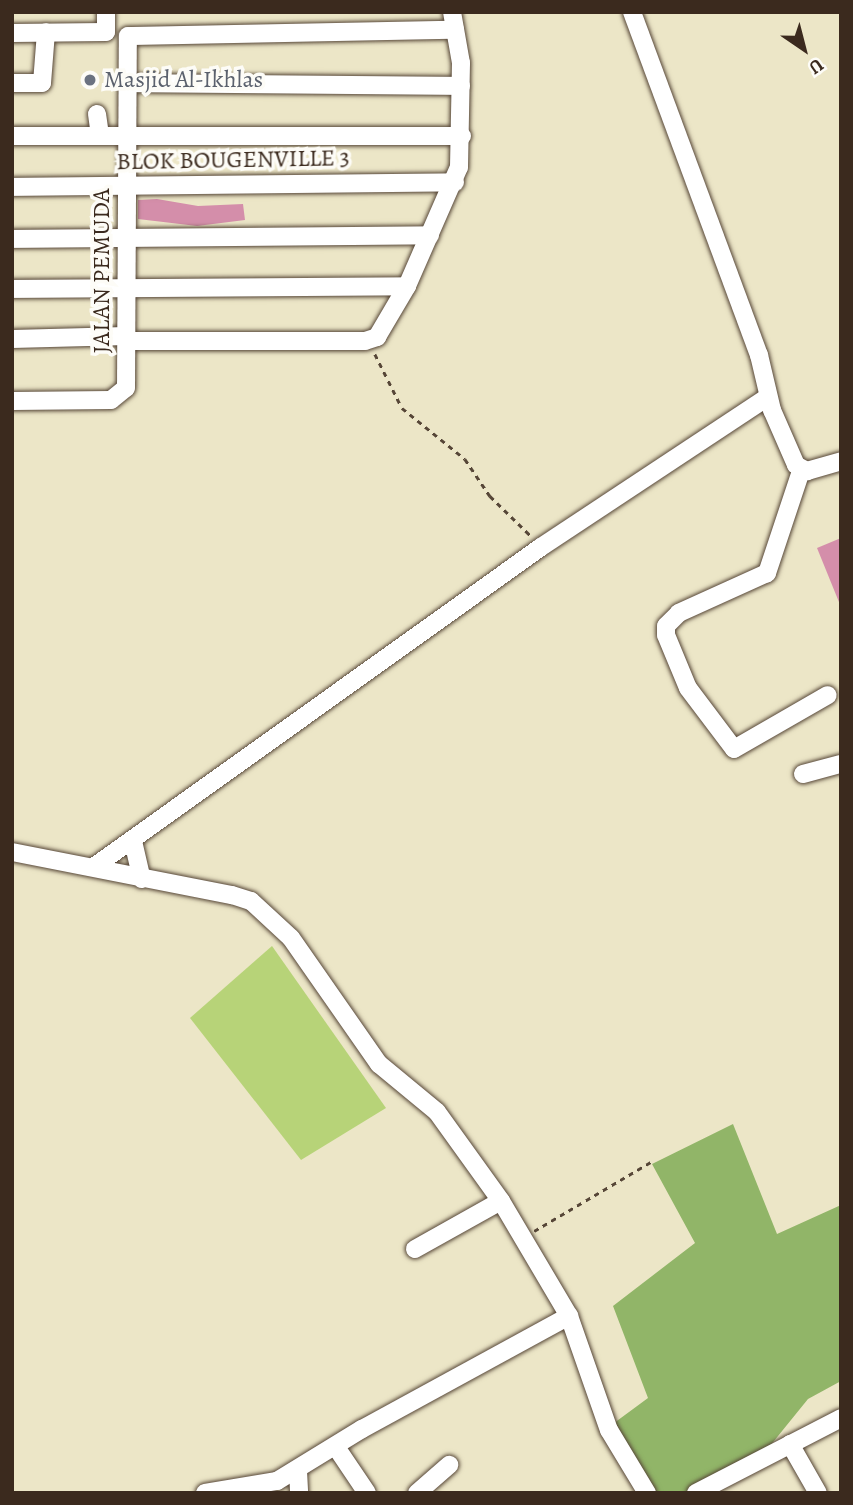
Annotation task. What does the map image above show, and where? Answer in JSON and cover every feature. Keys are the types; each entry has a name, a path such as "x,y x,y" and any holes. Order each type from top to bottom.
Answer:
{"street":[{"path":"12,33 106,32 106,12"},
{"path":"12,339 372,340 382,332 407,286 455,182 462,136 461,86 452,12"},
{"path":"632,12 759,355 768,397 801,471 767,573 679,613 667,626 666,635 688,688 734,749 828,695"},
{"name":"JALAN PEMUDA","path":"12,401 116,399 126,388 128,36 455,30"},
{"path":"12,83 42,83 46,32"},
{"path":"126,83 461,86"},
{"path":"97,114 100,136"},
{"path":"12,136 462,136"},
{"name":"BLOK BOUGENVILLE 3","path":"12,187 455,182"},
{"path":"12,239 430,235"},
{"path":"12,289 407,286"},
{"path":"95,866 541,547 768,397"},
{"path":"801,471 841,461"},
{"path":"803,774 841,764"},
{"path":"133,841 142,879"},
{"path":"12,852 95,866 142,879 232,895 268,915 292,938 379,1064 438,1112 501,1201 569,1316 609,1430 645,1492"},
{"path":"415,1249 501,1201"},
{"path":"205,1493 261,1486 298,1471 569,1316"},
{"path":"696,1493 841,1418"},
{"path":"790,1444 818,1493"},
{"path":"336,1447 367,1493"},
{"path":"417,1493 449,1465"},
{"path":"298,1471 299,1493"}],"path":[{"path":"372,340 383,376 402,408 465,459 490,496 541,547"},
{"path":"522,1238 654,1160"}],"green space":[{"path":"272,946 386,1108 301,1160 190,1018"},
{"path":"733,1124 777,1234 841,1205 841,1381 808,1399 748,1473 710,1493 649,1493 610,1426 648,1398 613,1306 695,1243 652,1164"}],"building":[{"path":"157,199 198,206 243,204 245,220 197,226 138,219 138,200"},
{"path":"841,538 841,607 817,548"}],"place":[{"name":"Masjid Al-Ikhlas","path":"90,80"}]}
